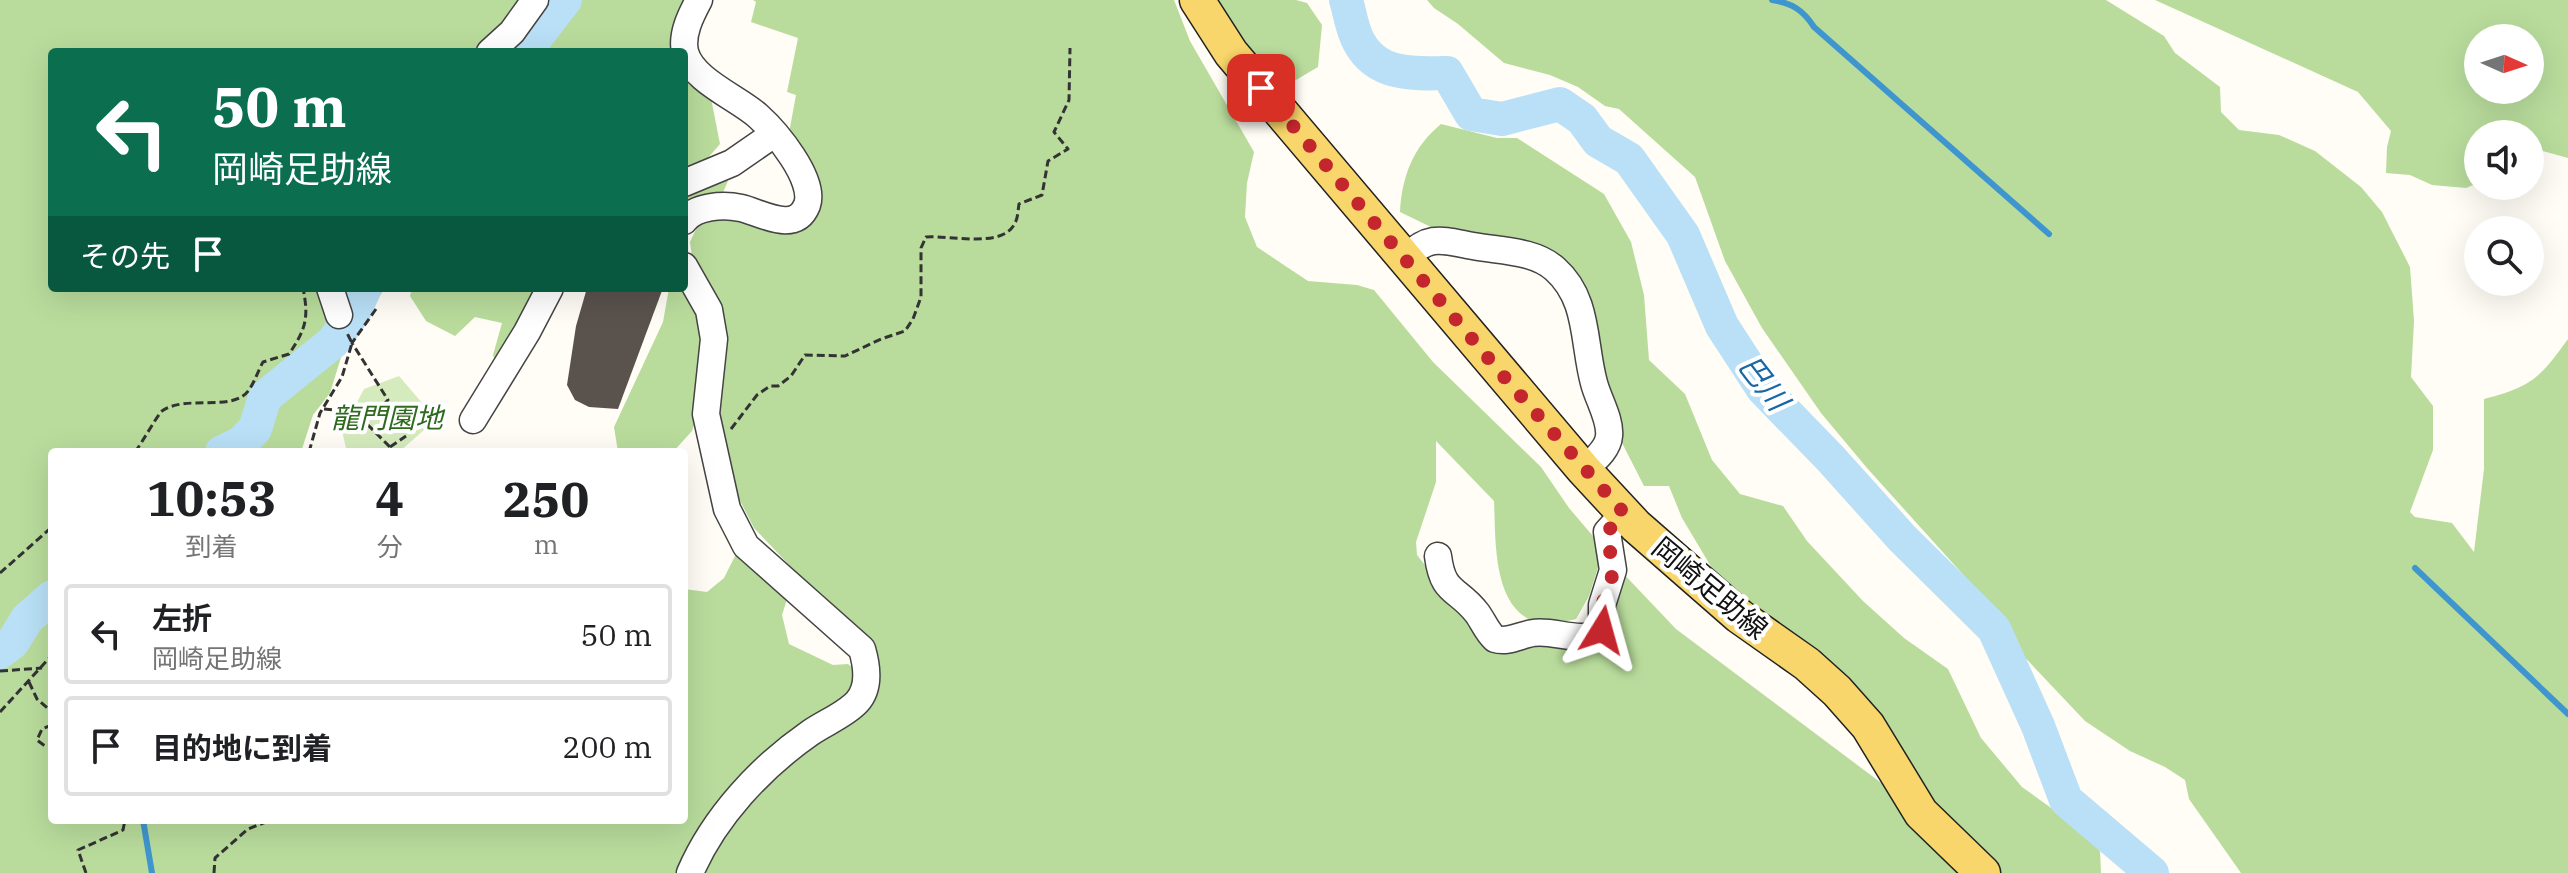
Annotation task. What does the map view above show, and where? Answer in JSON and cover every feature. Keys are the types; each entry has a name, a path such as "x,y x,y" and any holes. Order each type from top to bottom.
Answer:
{"main road":[{"name":"岡崎足助線","path":"1197,0 1231,53 1584,470 1624,513 1739,616 1807,664 1837,691 1868,726 1921,813 1983,873"}],"street":[{"path":"494,48 512,32 535,0"},
{"path":"685,48 685,36 699,0"},
{"path":"688,58 707,80 758,116 803,174 808,188 807,205 797,217 779,221 741,208 714,207 688,216"},
{"path":"688,181 732,163 774,134"},
{"path":"1405,258 1419,245 1436,238 1525,254 1554,268 1571,289 1583,315 1593,380 1610,433 1607,446 1584,470"},
{"path":"688,273 709,310 714,339 706,414 727,509 746,546 862,649 867,667 864,688 857,702 808,734 753,780 715,830 690,873"},
{"path":"331,292 344,326"},
{"path":"473,420 548,292"},
{"path":"1438,556 1447,587 1477,613 1495,639 1506,640 1539,633 1591,637 1602,630 1602,605 1613,570 1607,532 1624,513"}],"path":[{"path":"712,440 734,427 757,395 791,376 805,355 845,356 905,331 921,297 921,248 926,237 992,240 1004,236 1015,225 1019,204 1042,195 1048,161 1068,149 1054,132 1069,100 1070,48"},
{"path":"138,448 149,435 159,412 178,403 230,401 248,392 263,362 289,354 302,334 308,313 304,292"},
{"path":"308,448 323,409 342,377 352,343 376,309"},
{"path":"344,326 388,400 365,422"},
{"path":"323,409 345,411 365,422 390,447 406,436"},
{"path":"0,573 48,531"},
{"path":"0,712 48,660"},
{"path":"0,671 42,668"},
{"path":"29,682 37,699 48,709"},
{"path":"48,727 42,729 37,740 48,746"},
{"path":"86,873 78,850 123,830 124,824"},
{"path":"214,873 215,858 248,829 261,824"}],"green space":[{"path":"0,0 527,0 482,48 48,48 48,292 382,292 343,351 330,393 313,415 302,448 48,448 48,824 688,824 688,590 707,592 724,578 739,548 788,596 782,615 789,644 833,665 848,664 857,671 857,684 682,873 0,873"},
{"path":"570,0 687,0 674,48 536,48 555,26"},
{"path":"753,0 1174,0 1190,41 1254,152 1247,183 1245,217 1257,247 1308,281 1357,285 1374,290 1433,362 1541,467 1569,508 1604,549 1589,596 1576,619 1545,624 1527,618 1515,607 1500,574 1494,501 1436,441 1436,482 1416,542 1417,555 1483,639 1588,641 1618,568 1676,629 1884,785 1970,873 701,873 737,819 778,769 816,736 859,711 876,653 824,596 754,528 736,493 715,411 690,242 698,225 708,215 813,220 819,212 820,197 789,133 796,95 787,92 798,38 751,22 756,2"},
{"path":"1204,0 1296,0 1307,3 1322,25 1318,67 1279,90"},
{"path":"1427,0 2106,0 2164,36 2175,53 2220,87 2221,112 2239,130 2279,135 2315,151 2361,187 2382,212 2410,267 2414,321 2411,377 2433,406 2433,450 2410,512 2415,517 2452,523 2474,552 2484,469 2484,399 2513,390 2533,379 2568,339 2568,873 2241,873 2189,799 2185,780 2130,751 2085,721 2015,647 1985,599 1821,413 1762,328 1725,261 1695,177 1619,109 1605,106 1578,87 1550,75 1504,63"},
{"path":"2155,0 2568,0 2568,158 2544,151 2544,120 2464,120 2464,188 2432,185 2410,175 2386,173 2391,131 2358,92"},
{"path":"688,74 711,98 720,144 700,167 688,172"},
{"path":"1441,124 1497,138 1517,138 1604,194 1631,242 1644,295 1649,360 1685,394 1712,460 1740,494 1783,506 1807,541 1863,601 1904,638 1948,669 1981,738 2022,787 2082,830 2100,851 2101,873 2000,873 1722,585 1682,518 1669,486 1644,486 1619,437 1603,388 1597,319 1581,281 1433,228 1400,212 1406,174 1416,152"},
{"path":"718,175 728,181 721,197 688,204 688,187"},
{"path":"688,290 707,340 698,413 692,431 677,448 617,448 614,427 663,322 668,292"},
{"path":"411,292 544,292 500,374 493,355 502,323 475,317 455,336 426,321 410,296"},
{"name":"龍門園地","path":"399,376 428,410 433,422 404,448 346,448 342,431 364,389"}],"building":[{"path":"586,292 662,292 618,409 589,407 575,400 567,385 576,326"}],"waterway":[{"path":"528,48 565,0"},
{"name":"巴川","path":"1346,0 1357,37 1367,53 1386,67 1409,73 1447,73 1471,114 1502,119 1560,104 1582,119 1598,141 1629,159 1683,235 1722,326 1763,389 1902,538 1994,629 2038,726 2066,800 2152,873"},
{"path":"1772,0 1791,5 1806,16 1814,27 2049,234"},
{"path":"230,448 241,443 255,429 265,397 333,342 354,312 363,292"},
{"path":"2415,568 2568,714"},
{"path":"0,652 13,642 27,619 48,601"},
{"path":"144,824 152,873"}],"route":[{"path":"1261,88 1454,319 1624,513 1607,532 1613,570 1600,614 1602,630"}]}
